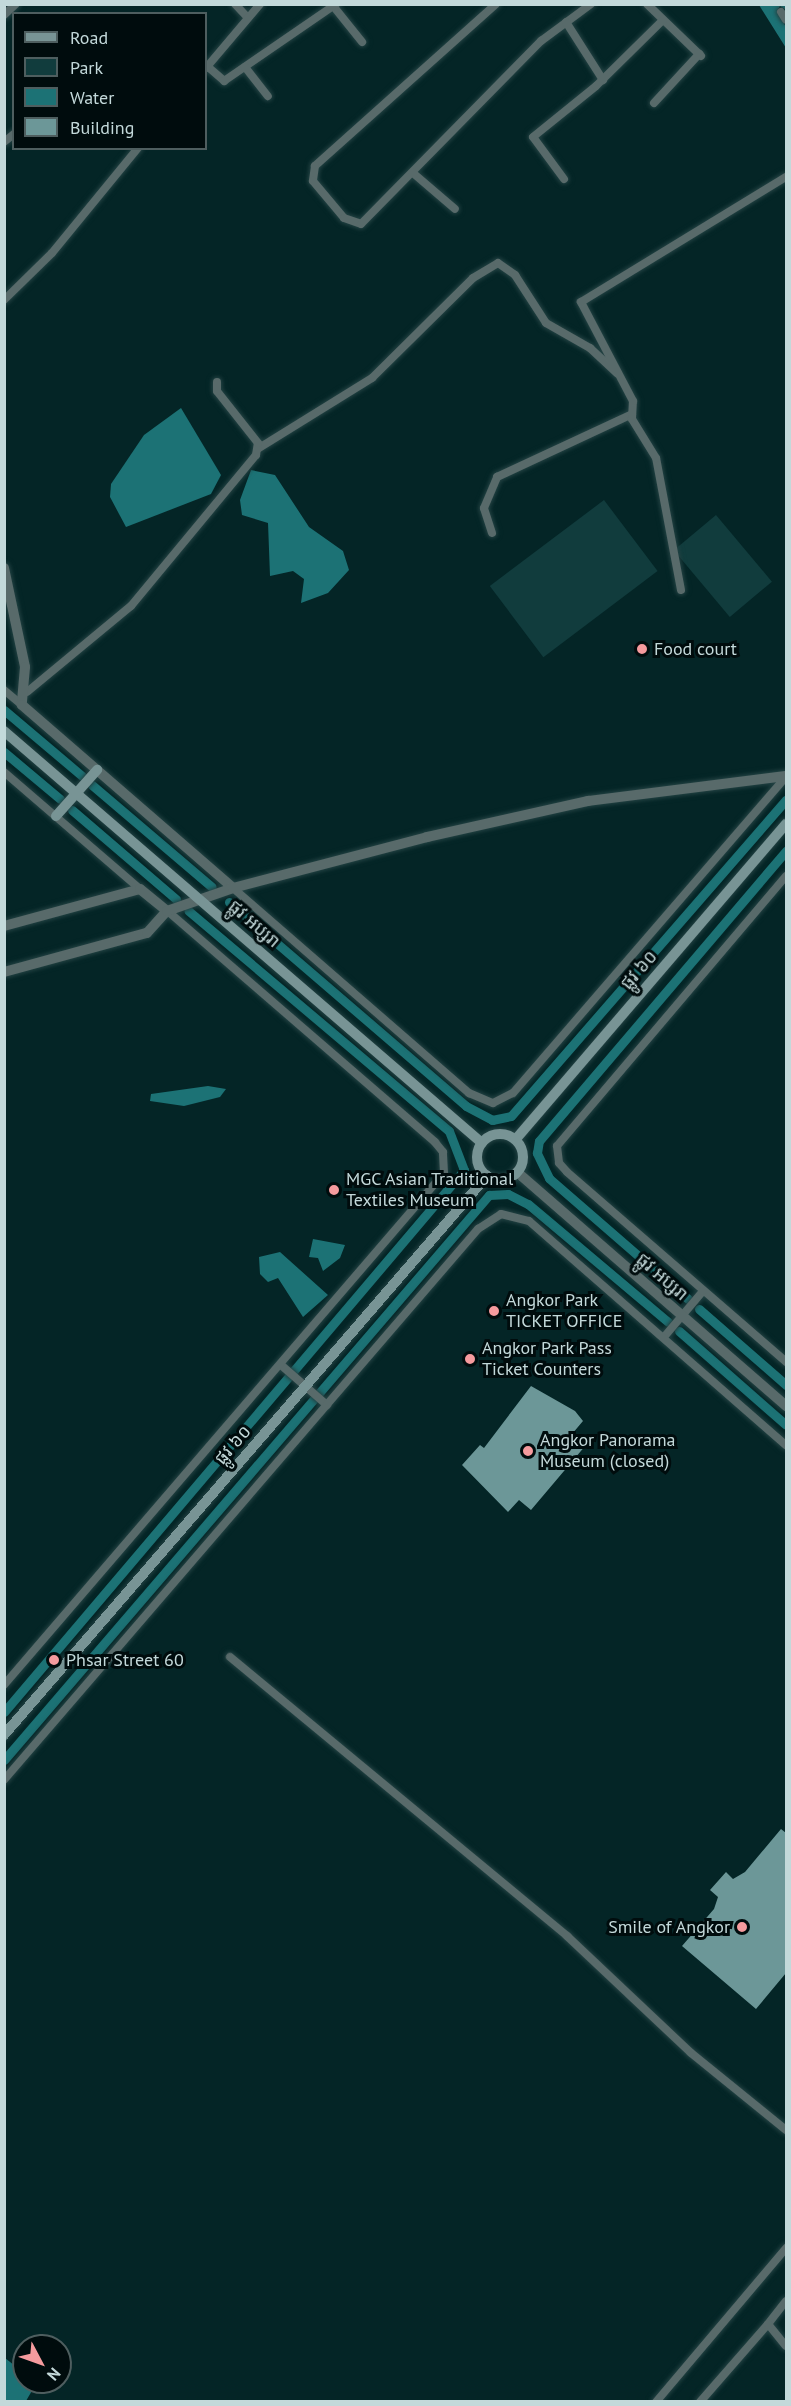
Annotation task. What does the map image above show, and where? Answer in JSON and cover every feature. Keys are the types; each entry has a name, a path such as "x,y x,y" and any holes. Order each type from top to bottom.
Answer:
{"main road":[{"name":"ផ្លូវ អប្សរា","path":"4,731 482,1143"},
{"path":"56,816 97,770"},
{"name":"ផ្លូវ ៦០","path":"516,1139 786,824"},
{"path":"499,1133 516,1139 524,1154 518,1173 502,1180 487,1176 478,1163 482,1143 499,1133"},
{"name":"ផ្លូវ ៦០","path":"4,1735 487,1176"}],"street":[{"path":"4,15 16,4"},
{"path":"235,4 248,18"},
{"path":"207,66 260,4"},
{"path":"496,4 311,175 331,206 361,224 541,41 591,4"},
{"path":"647,4 700,55 654,103"},
{"path":"207,68 225,81 335,6 362,42"},
{"path":"781,12 786,20"},
{"path":"564,178 533,137 603,80 663,20"},
{"path":"566,22 603,80"},
{"path":"245,67 268,96"},
{"path":"4,300 52,253 136,150"},
{"path":"413,173 455,210"},
{"path":"681,590 656,458 632,414 633,401 581,302 786,177"},
{"path":"22,705 27,692 131,606 259,448 372,378 473,278 498,263 515,274 546,323 590,348 618,374"},
{"path":"218,382 217,391 259,448"},
{"path":"492,533 484,508 497,477 632,414"},
{"path":"4,568 27,692"},
{"path":"4,690 469,1093 493,1103 513,1093 786,777"},
{"path":"4,772 443,1152 444,1173 439,1182 283,1367 4,1685"},
{"path":"4,972 147,933 167,911 233,888 588,801 770,774 786,777"},
{"path":"786,876 557,1146 559,1163 567,1172 786,1362"},
{"path":"4,926 140,889"},
{"name":"ផ្លូវ អប្សរា","path":"518,1173 786,1406"},
{"path":"4,1780 325,1403 478,1229 501,1214 529,1221 786,1445"},
{"path":"664,1337 703,1291"},
{"path":"283,1367 325,1403"},
{"path":"230,1658 567,1936 691,2053 786,2130"},
{"path":"656,2402 786,2248"},
{"path":"700,2402 786,2301"},
{"path":"768,2324 786,2346"}],"green space":[{"path":"604,500 658,571 543,657 490,586"},
{"path":"716,515 772,582 730,617 674,550"}],"water":[{"path":"759,5 786,5 786,10 780,6 777,11 786,27 786,48"},
{"path":"181,408 221,475 211,494 126,527 110,497 111,484 144,435"},
{"path":"251,470 275,475 309,527 343,551 349,570 328,593 301,603 304,579 293,571 270,576 268,523 242,515 240,500"},
{"path":"208,1086 226,1089 220,1097 184,1106 150,1101 151,1094"},
{"path":"313,1239 345,1245 340,1258 323,1271 318,1258 309,1257"},
{"path":"280,1252 328,1295 303,1317 278,1278 268,1282 260,1274 259,1257"},
{"path":"5,2358 12,2364 12,2394 30,2394 26,2401 5,2401"}],"building":[{"name":"Angkor Panorama Museum (closed)","path":"531,1386 575,1411 583,1421 572,1434 586,1445 531,1510 519,1500 508,1512 462,1465 480,1445 484,1448"},
{"name":"Smile of Angkor","path":"781,1829 786,1833 786,1973 756,2009 682,1946 714,1909 718,1897 710,1890 726,1872 733,1879 745,1872"}],"waterway":[{"path":"4,710 82,776"},
{"path":"4,752 60,799"},
{"path":"92,785 212,887"},
{"path":"229,902 466,1106 492,1120 511,1116 786,800"},
{"path":"72,810 176,899"},
{"path":"688,1299 549,1178 537,1153 539,1141 786,851"},
{"path":"4,1712 464,1170 449,1131 189,911"},
{"path":"4,1760 489,1195 508,1194 528,1204 668,1322"},
{"path":"699,1309 786,1385"},
{"path":"679,1331 786,1425"}],"place":[{"name":"Food court","path":"642,649"},
{"name":"MGC Asian Traditional Textiles Museum","path":"334,1190"},
{"name":"Angkor Park TICKET OFFICE","path":"494,1311"},
{"name":"Angkor Park Pass Ticket Counters","path":"470,1359"},
{"name":"Angkor Panorama Museum (closed)","path":"528,1451"},
{"name":"Phsar Street 60","path":"54,1660"},
{"name":"Smile of Angkor","path":"742,1927"}]}
